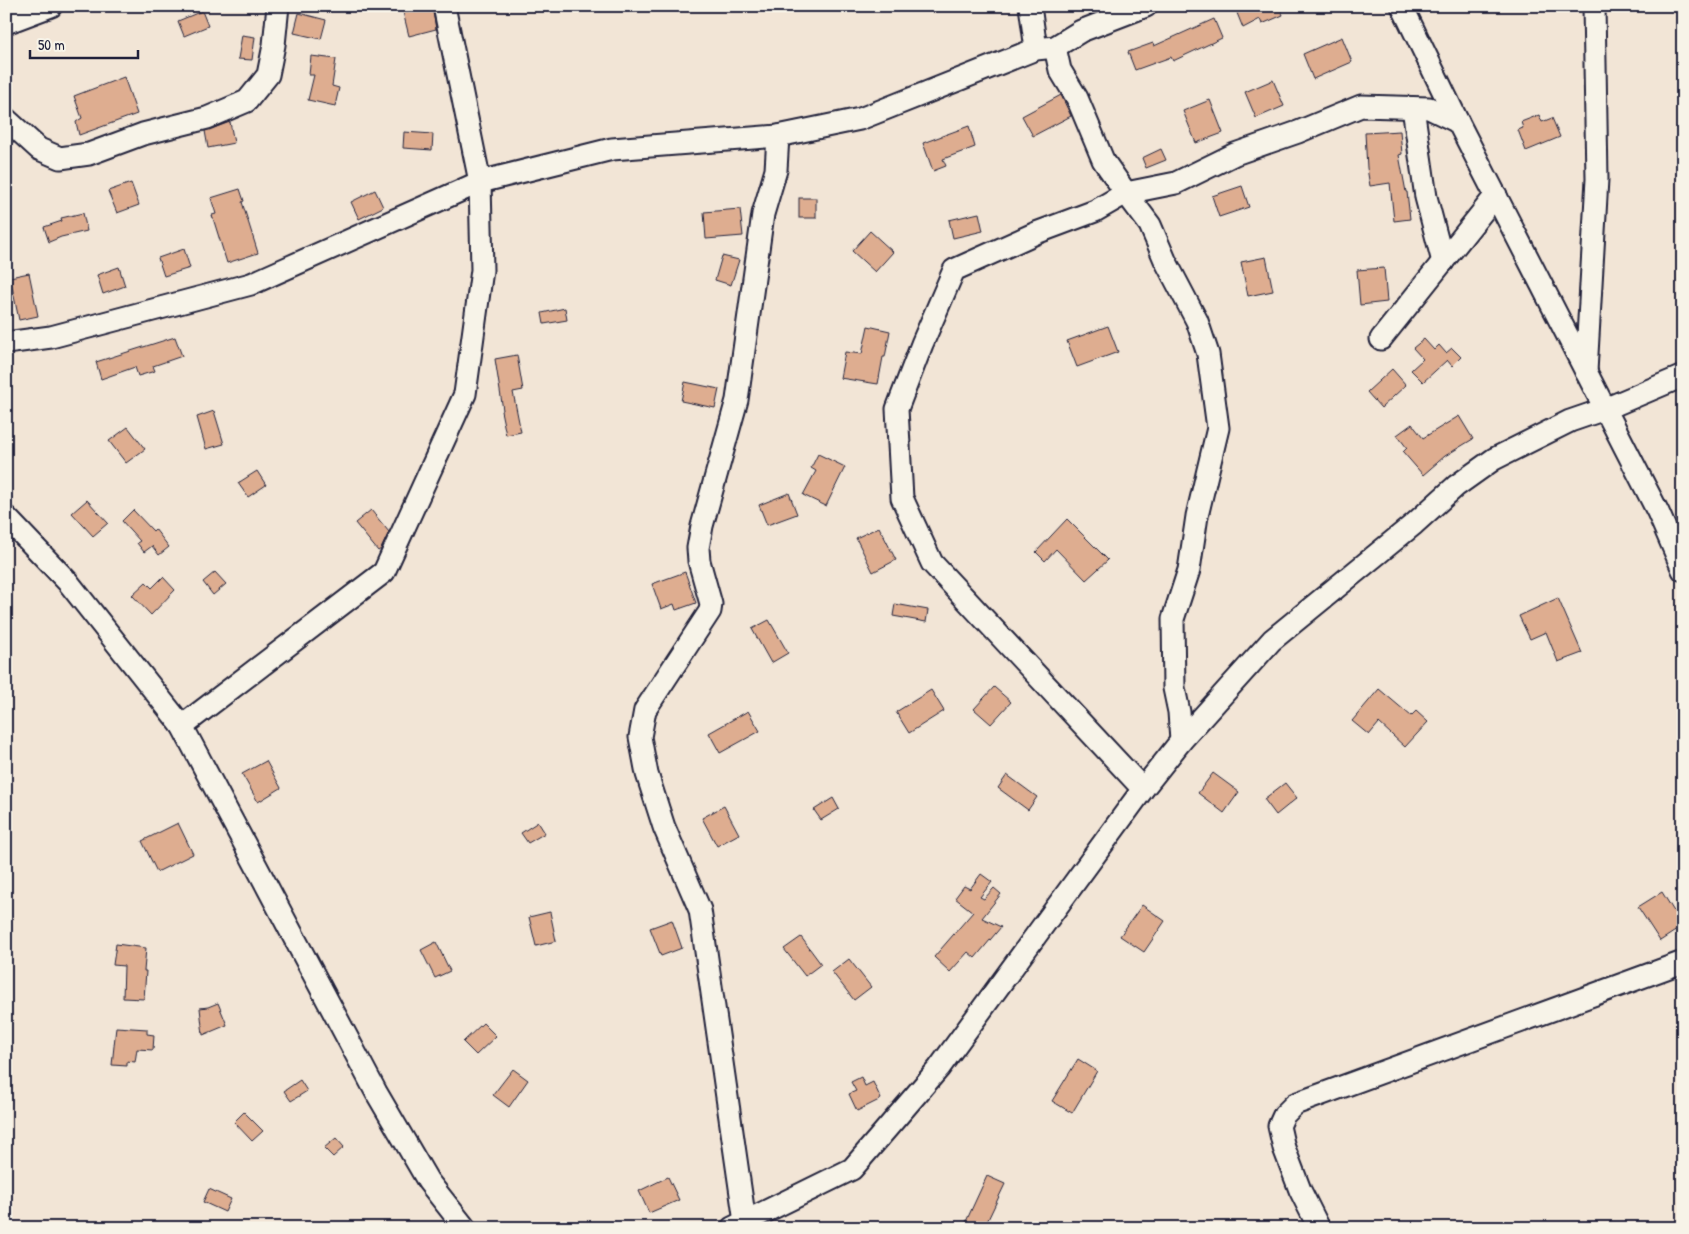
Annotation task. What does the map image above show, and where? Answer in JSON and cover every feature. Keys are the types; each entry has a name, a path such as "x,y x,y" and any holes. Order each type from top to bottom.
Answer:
{"street":[{"path":"6,23 52,6"},
{"path":"6,119 39,149 60,158 89,154 143,134 207,118 247,100 268,75 274,45 278,6"},
{"path":"182,726 384,572 465,394 482,270 480,182 444,6"},
{"path":"1030,6 1045,48 1077,98 1102,160 1150,225 1165,260 1197,321 1208,354 1218,428 1197,516 1189,570 1173,619 1174,688 1179,712 1181,741"},
{"path":"6,343 51,337 251,284 480,182 612,149 778,136 860,118 1045,48 1080,31 1146,6"},
{"path":"1402,6 1458,122 1658,512 1683,570"},
{"path":"1586,372 1597,179 1594,6"},
{"path":"1143,789 932,563 902,498 897,409 922,344 954,270 1036,233 1095,211 1126,193 1176,183 1236,154 1298,132 1361,106 1429,108 1458,122"},
{"path":"1413,108 1426,197 1442,262"},
{"path":"778,136 776,170 763,214 737,400 702,526 698,548 699,561 711,604 710,611 644,710 640,737 646,774 664,827 700,910 739,1225 852,1169 939,1068 1143,789 1181,741 1272,640 1414,524 1456,486 1494,460 1570,422 1683,376"},
{"path":"1381,338 1496,195"},
{"path":"6,517 68,582 182,726 376,1092 428,1181 461,1227"},
{"path":"1319,1228 1300,1190 1284,1148 1279,1126 1284,1115 1295,1104 1683,962"}],"building":[{"path":"432,6 436,29 409,36 403,12"},
{"path":"1253,6 1279,6 1283,15 1262,24 1260,19 1243,28 1237,13"},
{"path":"202,11 208,26 184,36 178,21"},
{"path":"299,13 326,20 321,39 294,33"},
{"path":"1214,19 1222,38 1173,61 1171,57 1135,70 1128,52 1153,43 1154,46"},
{"path":"242,35 255,37 252,60 238,59"},
{"path":"1342,37 1352,62 1313,79 1303,54"},
{"path":"311,56 336,59 332,86 339,88 335,106 308,100 314,75 309,75"},
{"path":"124,77 137,114 79,135 76,122 82,118 74,96"},
{"path":"1273,80 1284,106 1256,118 1245,92"},
{"path":"1061,95 1071,116 1033,136 1022,116"},
{"path":"1210,100 1223,133 1196,143 1183,111"},
{"path":"1539,115 1542,122 1552,118 1560,137 1526,151 1518,130 1523,128 1521,122"},
{"path":"230,122 234,143 208,148 205,131"},
{"path":"969,126 975,147 943,159 946,166 933,171 923,143"},
{"path":"1400,131 1402,154 1399,155 1407,192 1410,219 1394,221 1390,183 1370,186 1365,133"},
{"path":"404,132 433,134 432,150 403,148"},
{"path":"1161,149 1166,160 1146,168 1142,158"},
{"path":"131,183 139,205 117,213 108,191"},
{"path":"1242,186 1249,207 1219,217 1212,196"},
{"path":"240,189 244,201 242,202 258,253 227,263 212,215 216,214 211,198"},
{"path":"375,190 383,207 359,219 351,202"},
{"path":"799,198 816,198 816,218 799,218"},
{"path":"740,209 743,236 706,239 704,212"},
{"path":"83,213 87,231 49,242 44,227 62,221 61,218"},
{"path":"979,213 983,231 953,238 949,220"},
{"path":"870,231 893,252 875,272 852,251"},
{"path":"184,249 190,268 164,276 158,258"},
{"path":"722,256 739,260 731,285 715,280"},
{"path":"1266,257 1273,291 1248,296 1241,262"},
{"path":"119,267 125,286 103,294 97,275"},
{"path":"1384,268 1387,302 1360,305 1357,270"},
{"path":"29,273 38,316 19,320 10,277"},
{"path":"565,308 567,320 544,324 542,313"},
{"path":"868,326 890,331 878,384 840,378 845,352 862,354"},
{"path":"1108,326 1118,352 1077,367 1067,341"},
{"path":"175,337 182,356 153,366 155,371 138,376 135,367 101,379 96,362"},
{"path":"1424,339 1434,350 1439,345 1446,353 1452,348 1461,357 1452,366 1447,360 1423,382 1411,370 1423,359 1413,348"},
{"path":"517,355 523,390 513,392 521,432 506,435 501,411 503,410 495,359"},
{"path":"1392,369 1406,385 1381,408 1367,392"},
{"path":"685,382 719,389 715,408 681,401"},
{"path":"214,411 224,444 206,449 197,417"},
{"path":"1459,416 1473,439 1445,456 1423,475 1403,452 1407,448 1397,435 1412,424 1423,438"},
{"path":"128,427 145,449 126,463 109,441"},
{"path":"818,454 845,467 826,506 803,495 816,471 811,468"},
{"path":"257,471 266,485 248,497 238,483"},
{"path":"789,493 797,514 767,525 759,505"},
{"path":"87,500 108,523 93,536 72,513"},
{"path":"133,510 153,531 155,529 169,547 159,555 152,546 144,552 137,543 140,541 122,521"},
{"path":"371,510 389,532 381,549 378,551 355,523"},
{"path":"1067,519 1108,560 1086,580 1056,549 1045,561 1036,552"},
{"path":"879,527 896,560 873,572 856,538"},
{"path":"215,572 226,584 213,595 203,582"},
{"path":"685,572 696,603 676,610 674,604 661,609 652,584"},
{"path":"163,577 175,590 151,615 132,595 146,582 152,588"},
{"path":"1558,598 1582,653 1558,662 1546,632 1530,639 1519,616"},
{"path":"895,604 928,610 926,622 893,616"},
{"path":"769,620 788,653 771,663 752,629"},
{"path":"994,687 1011,702 991,724 974,709"},
{"path":"1379,689 1411,716 1416,711 1428,722 1405,747 1379,723 1369,735 1352,721"},
{"path":"931,690 944,711 909,733 896,712"},
{"path":"748,711 760,731 720,753 709,733"},
{"path":"266,761 281,788 258,802 242,774"},
{"path":"1213,773 1239,792 1224,813 1198,793"},
{"path":"1007,775 1037,797 1028,810 998,788"},
{"path":"1285,783 1297,798 1276,815 1264,799"},
{"path":"833,798 839,809 821,820 814,810"},
{"path":"724,806 739,834 717,846 702,818"},
{"path":"538,822 545,833 528,843 521,833"},
{"path":"178,823 193,854 157,872 142,841"},
{"path":"981,874 992,882 980,897 984,899 994,888 1001,894 982,918 1001,927 975,958 968,952 950,972 934,957 973,912 955,898 964,886 970,889"},
{"path":"1662,892 1683,926 1660,941 1638,907"},
{"path":"1142,905 1165,921 1144,952 1120,936"},
{"path":"550,912 556,941 536,946 529,917"},
{"path":"672,920 682,948 661,956 650,928"},
{"path":"801,937 821,964 805,976 784,949"},
{"path":"436,942 450,971 435,978 421,950"},
{"path":"116,944 146,948 144,999 123,998 124,966 113,965"},
{"path":"849,959 871,987 854,1000 832,972"},
{"path":"218,1003 227,1025 203,1035 200,1008"},
{"path":"483,1023 496,1036 476,1055 463,1042"},
{"path":"116,1027 147,1029 147,1034 154,1035 153,1050 137,1049 135,1062 127,1061 127,1066 112,1065"},
{"path":"1078,1059 1097,1071 1072,1113 1052,1101"},
{"path":"513,1069 528,1080 509,1107 493,1095"},
{"path":"861,1077 865,1086 873,1082 881,1099 857,1111 849,1094 856,1091 851,1082"},
{"path":"300,1080 307,1091 291,1101 284,1091"},
{"path":"244,1112 263,1131 252,1141 234,1122"},
{"path":"336,1138 344,1147 333,1157 324,1148"},
{"path":"987,1176 1005,1184 984,1228 963,1228"},
{"path":"668,1177 679,1200 649,1213 639,1191"},
{"path":"209,1189 231,1199 225,1212 203,1202"}]}
